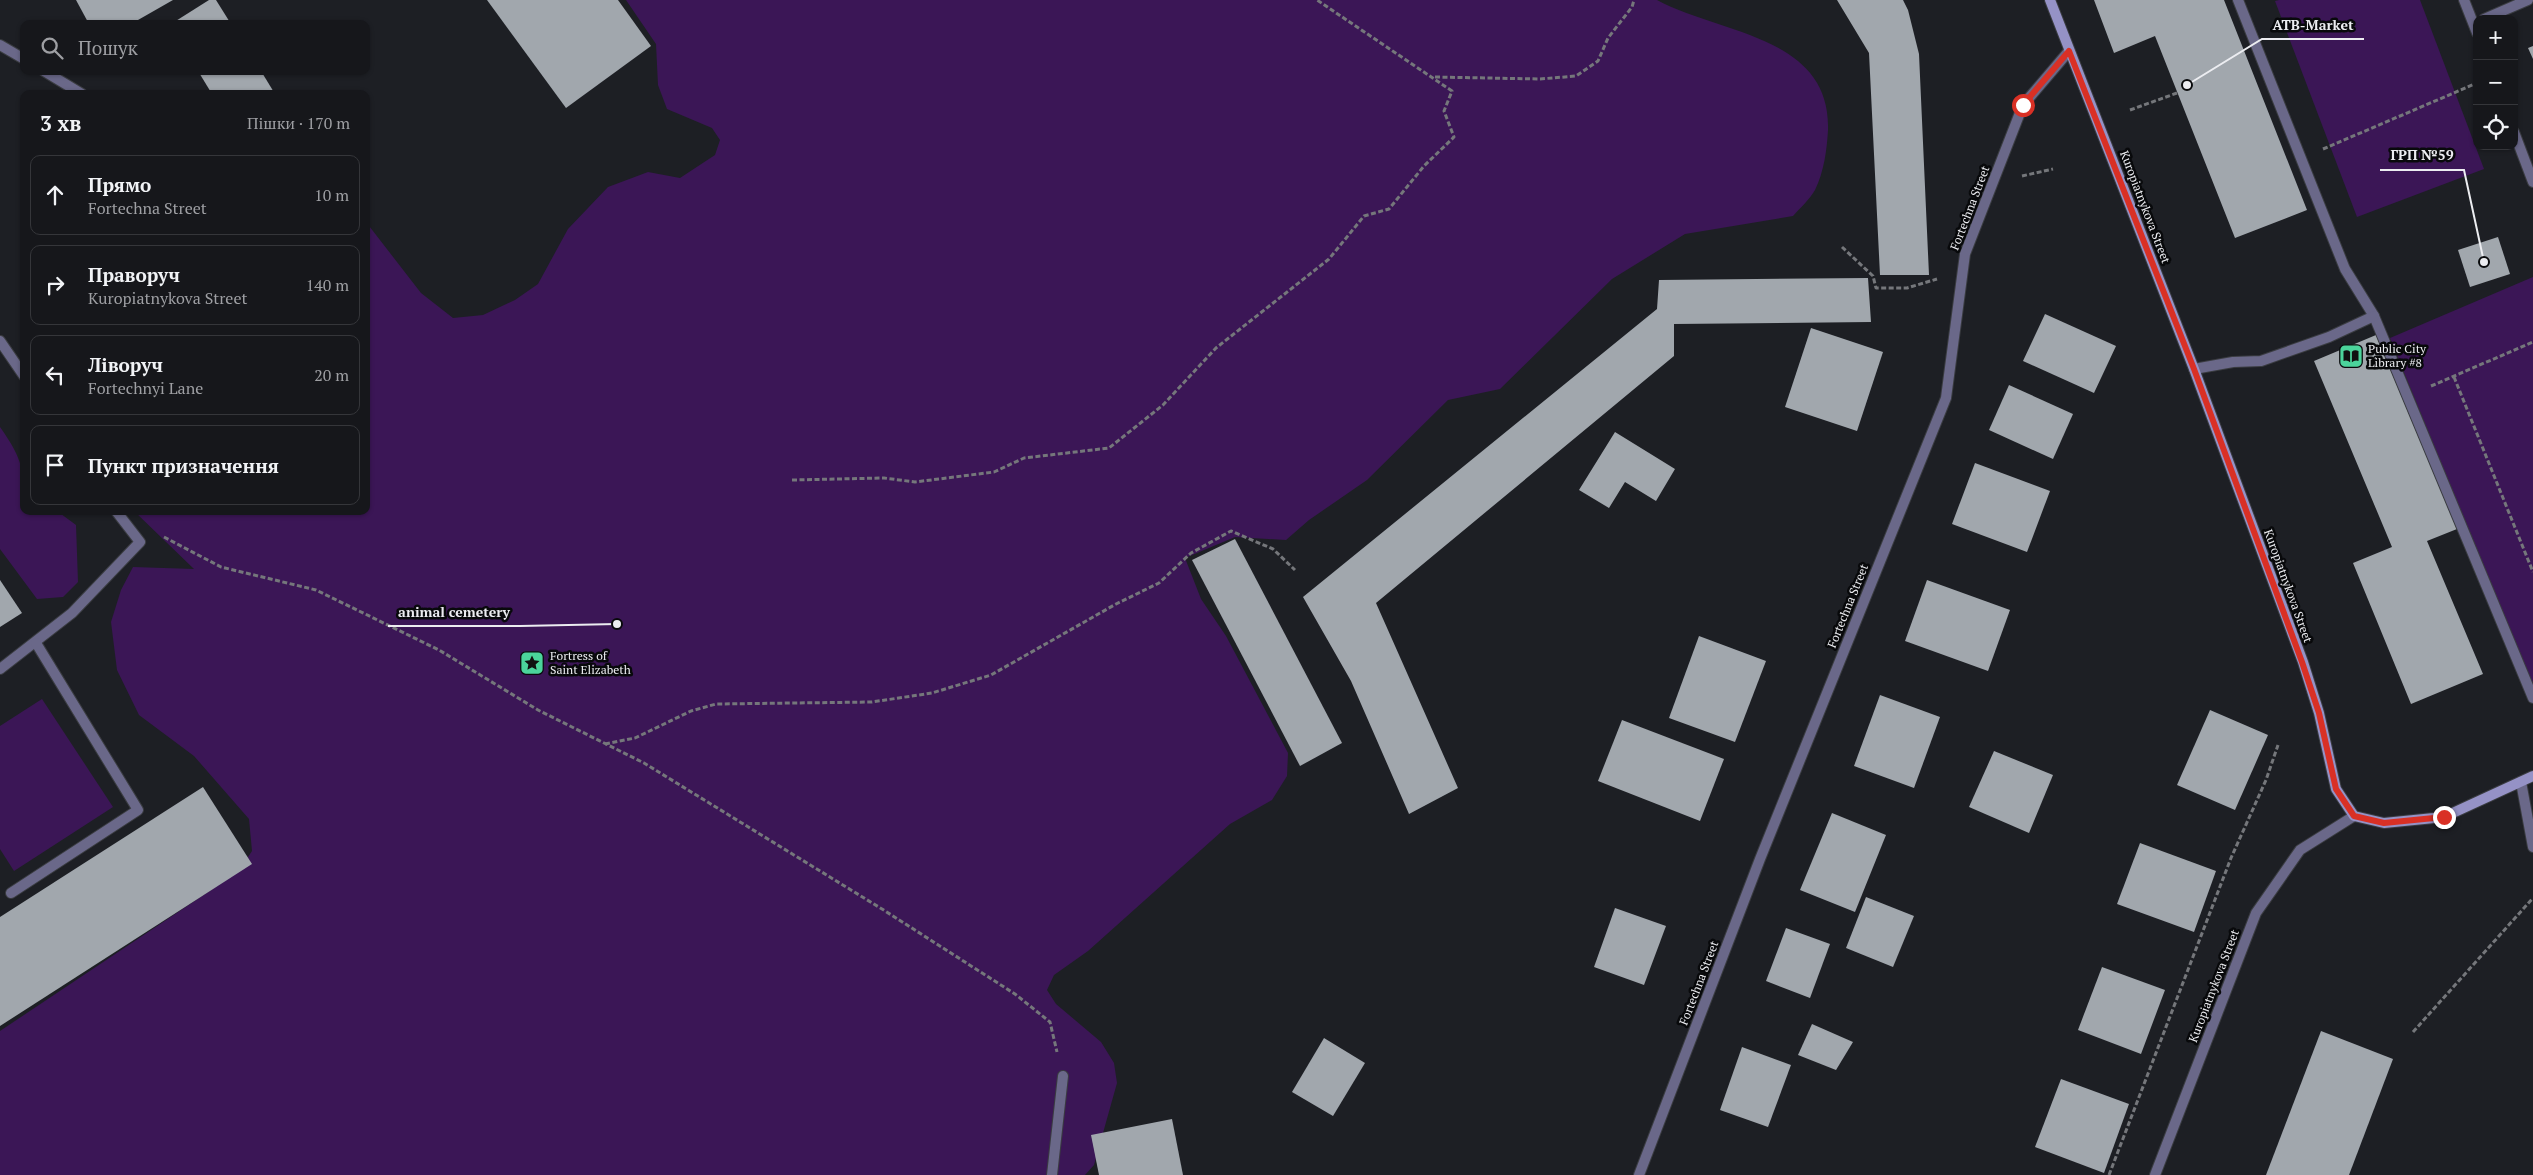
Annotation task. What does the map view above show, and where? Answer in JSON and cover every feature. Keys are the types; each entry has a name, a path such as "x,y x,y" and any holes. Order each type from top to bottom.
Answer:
{"street":[{"name":"Kuropiatnykova Street","path":"2050,0 2194,369 2302,662 2319,713 2336,789 2354,816 2300,850 2256,913 2155,1175"},
{"path":"2238,0 2345,269 2374,316 2533,698"},
{"path":"2464,0 2473,20"},
{"path":"2493,15 2528,0"},
{"path":"0,45 20,57"},
{"name":"Fortechna Street","path":"1638,1175 1760,859 1946,398 1965,254 2023,105 2069,51"},
{"path":"51,75 75,90"},
{"path":"2518,143 2533,182"},
{"path":"2194,369 2233,362 2261,361 2329,338 2374,316"},
{"path":"0,341 20,370"},
{"path":"0,669 36,644 72,613 140,542 119,515"},
{"path":"11,892 138,810 36,644"},
{"path":"2354,816 2384,823 2444,817 2533,776"},
{"path":"2521,782 2533,847"},
{"path":"1052,1175 1063,1076"}],"path":[{"path":"792,480 884,478 915,482 994,472 1024,458 1040,455 1109,448 1163,405 1216,348 1329,259 1364,216 1390,209 1424,166 1454,137 1444,112 1452,91 1434,77 1373,39 1317,0"},
{"path":"1434,77 1540,80 1576,76 1598,61 1608,38 1632,7 1634,0"},
{"path":"2353,135 2473,85"},
{"path":"2130,110 2178,93"},
{"path":"1842,247 1873,276 1876,288 1907,288"},
{"path":"2438,383 2533,342"},
{"path":"2454,376 2533,572"},
{"path":"604,745 635,738 691,711 716,704 872,702 932,693 991,675 1116,604 1159,583 1191,553 1231,532 1273,549 1295,570"},
{"path":"160,535 221,567 316,590 438,650 538,710 652,768 882,908 1015,994 1050,1022 1063,1076"},
{"path":"2109,1175 2228,867 2266,780 2278,745"},
{"path":"2413,1032 2533,898"}],"shaded area":[{"path":"626,0 1657,0 1767,42 1792,56 1811,74 1824,99 1828,130 1827,145 1823,168 1815,190 1793,216 1685,234 1612,279 1500,389 1448,400 1367,480 1309,520 1286,540 1235,537 1185,558 1201,599 1226,636 1288,753 1287,776 1272,800 1230,824 1088,951 1054,975 1047,990 1056,1004 1101,1042 1114,1063 1117,1083 1094,1165 1085,1175 0,1175 0,1031 238,872 252,851 249,819 194,756 139,715 117,670 111,622 121,590 133,567 194,569 138,515 370,515 370,227 421,293 453,318 483,315 515,300 538,284 568,229 608,187 648,172 680,178 715,155 720,140 712,128 667,109 658,85 656,44"},
{"path":"2420,0 2473,140 2473,150 2477,150 2484,169 2357,217 2275,1"},
{"path":"2533,277 2533,689 2390,338"},
{"path":"0,427 14,449 20,464 20,515 62,515 76,525 78,582 63,597 37,599 0,549"},
{"path":"42,699 113,807 14,871 0,849 0,726"}],"building":[{"path":"76,0 173,0 138,20 87,20"},
{"path":"209,0 216,0 228,20 177,20"},
{"path":"487,0 618,0 651,46 566,108"},
{"path":"1837,0 1903,0 1908,10 1919,54 1929,275 1880,275 1869,53"},
{"path":"2094,0 2224,0 2307,210 2235,238 2155,36 2114,53"},
{"path":"2533,46 2533,59 2528,48"},
{"path":"200,75 263,75 273,90 210,90"},
{"path":"2498,237 2510,274 2470,287 2458,250"},
{"path":"1868,278 1871,322 1674,324 1674,356 1376,603 1458,788 1409,814 1351,681 1303,597 1657,309 1659,280"},
{"path":"2045,314 2116,346 2094,393 2023,361"},
{"path":"1811,328 1883,352 1857,431 1785,407"},
{"path":"2376,335 2457,529 2427,541 2483,674 2411,704 2353,563 2392,547 2314,361"},
{"path":"2009,385 2073,414 2053,459 1989,430"},
{"path":"1615,432 1675,469 1656,501 1625,482 1609,508 1579,490"},
{"path":"1975,463 2050,491 2027,552 1952,524"},
{"path":"1235,539 1342,743 1300,766 1192,560"},
{"path":"0,580 22,613 0,627"},
{"path":"1927,580 2010,610 1988,671 1905,641"},
{"path":"1699,636 1766,661 1735,742 1669,718"},
{"path":"1880,695 1940,717 1914,788 1854,766"},
{"path":"2210,710 2268,735 2235,810 2177,785"},
{"path":"1622,720 1724,759 1700,821 1598,781"},
{"path":"1994,751 2053,775 2029,833 1969,807"},
{"path":"203,787 252,864 0,1026 0,917"},
{"path":"1832,813 1886,835 1855,912 1800,890"},
{"path":"2140,843 2216,871 2194,932 2117,904"},
{"path":"1866,897 1914,916 1893,967 1846,948"},
{"path":"1615,908 1666,926 1644,985 1594,967"},
{"path":"1786,928 1830,944 1810,998 1766,981"},
{"path":"2102,967 2165,990 2141,1054 2078,1030"},
{"path":"1812,1024 1853,1042 1836,1070 1798,1055"},
{"path":"2321,1031 2393,1059 2349,1175 2266,1175"},
{"path":"1324,1038 1365,1063 1333,1116 1292,1092"},
{"path":"1742,1047 1791,1065 1768,1127 1720,1110"},
{"path":"2061,1079 2129,1104 2104,1173 2035,1147"},
{"path":"1172,1119 1183,1175 1099,1175 1091,1135"}],"place":[{"name":"ATB-Market","path":"2187,85"},
{"name":"ГРП №59","path":"2484,262"},
{"name":"Public City Library #8","path":"2351,356"},
{"name":"animal cemetery","path":"617,624"},
{"name":"Fortress of Saint Elizabeth","path":"532,663"}],"route":[{"path":"2023,105 2069,51 2106,140 2194,369 2302,662 2319,713 2327,758 2336,789 2354,816 2384,823 2444,817"}]}
